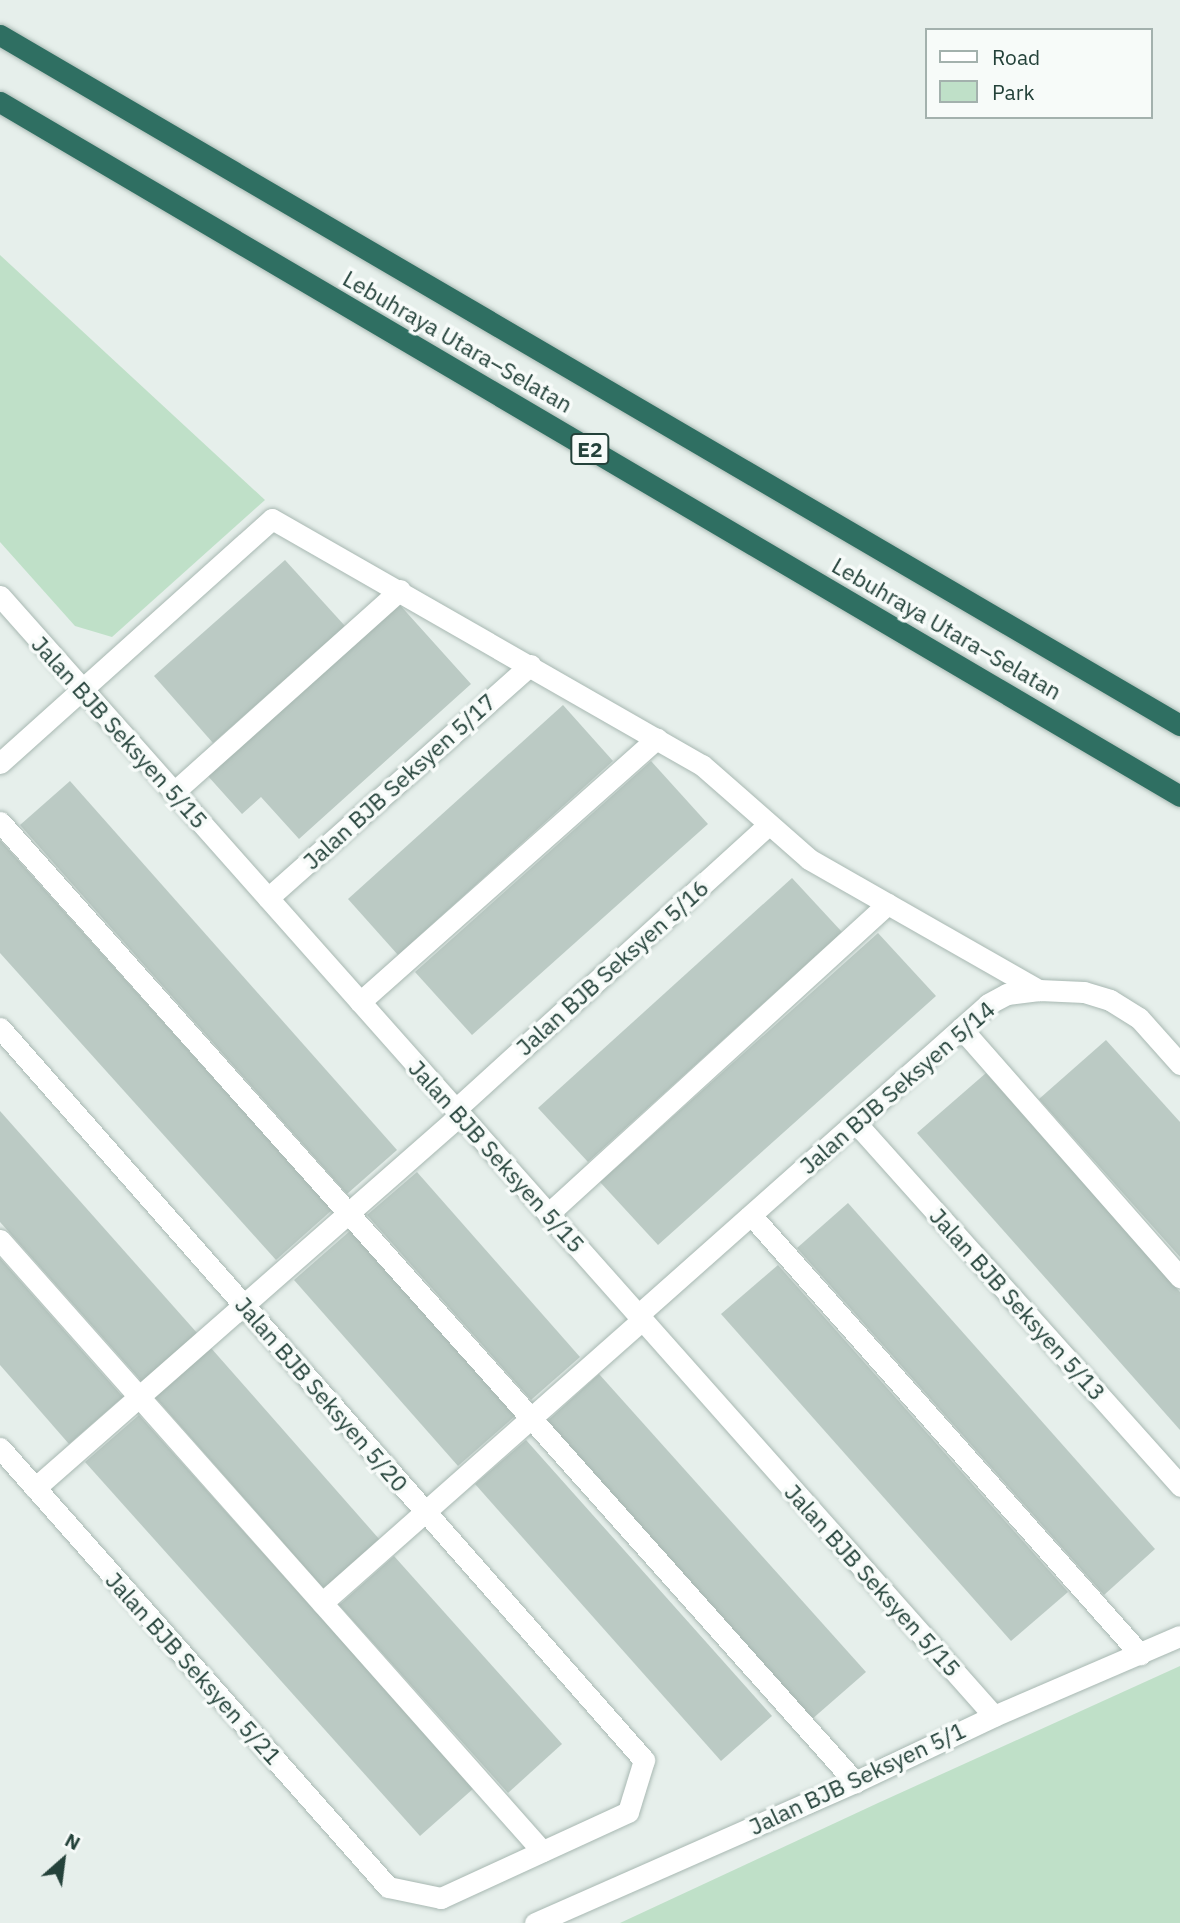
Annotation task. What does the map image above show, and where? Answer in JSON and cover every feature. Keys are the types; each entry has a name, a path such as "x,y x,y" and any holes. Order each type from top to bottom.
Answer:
{"highway":[{"name":"Lebuhraya Utara–Selatan","path":"0,35 1180,725"},
{"name":"Lebuhraya Utara–Selatan","path":"0,102 1180,796"}],"street":[{"path":"0,763 272,519 530,664 702,765 809,859 1039,990"},
{"path":"174,792 400,590"},
{"name":"Jalan BJB Seksyen 5/15","path":"0,596 994,1716"},
{"name":"Jalan BJB Seksyen 5/17","path":"268,898 530,664"},
{"path":"360,1002 657,738"},
{"path":"0,822 855,1782"},
{"name":"Jalan BJB Seksyen 5/16","path":"35,1488 348,1214 769,824"},
{"path":"548,1214 888,904"},
{"name":"Jalan BJB Seksyen 5/14","path":"322,1603 531,1418 751,1215 988,1004 1007,994 1039,990 1084,992 1110,1000 1139,1018 1180,1064"},
{"name":"Jalan BJB Seksyen 5/20","path":"0,1028 645,1760 628,1812 542,1851"},
{"path":"961,1028 1180,1277"},
{"name":"Jalan BJB Seksyen 5/13","path":"856,1123 1180,1486"},
{"path":"751,1215 1140,1654"},
{"path":"0,1240 542,1851"},
{"name":"Jalan BJB Seksyen 5/21","path":"0,1448 388,1887 441,1898 542,1851"},
{"name":"Jalan BJB Seksyen 5/1","path":"535,1923 855,1782 994,1716 1180,1636"}],"green space":[{"path":"0,255 265,500 112,637 75,626 0,542"},
{"path":"1180,1666 1180,1923 620,1923 878,1803"}],"building":[{"path":"285,560 345,626 213,743 154,676"},
{"path":"399,604 471,684 299,839 261,797 242,814 207,775"},
{"path":"563,705 613,761 398,955 348,899"},
{"path":"651,761 708,824 472,1035 415,972"},
{"path":"70,781 397,1150 347,1194 20,825"},
{"path":"0,840 332,1210 276,1260 0,953"},
{"path":"792,878 842,932 588,1162 538,1108"},
{"path":"878,933 936,996 658,1245 600,1182"},
{"path":"1106,1040 1180,1122 1180,1257 1039,1099"},
{"path":"986,1073 1180,1292 1180,1430 917,1133"},
{"path":"0,1111 198,1334 143,1383 0,1222"},
{"path":"417,1172 580,1357 531,1400 367,1215"},
{"path":"848,1203 1155,1549 1104,1595 797,1248"},
{"path":"351,1230 515,1416 458,1466 294,1280"},
{"path":"0,1258 123,1397 69,1444 0,1365"},
{"path":"778,1265 1068,1592 1011,1641 721,1314"},
{"path":"211,1348 380,1540 324,1589 155,1397"},
{"path":"599,1374 866,1672 811,1720 545,1423"},
{"path":"139,1415 474,1788 420,1836 85,1462"},
{"path":"526,1440 772,1716 721,1761 475,1484"},
{"path":"394,1556 562,1744 508,1793 339,1605"}]}
